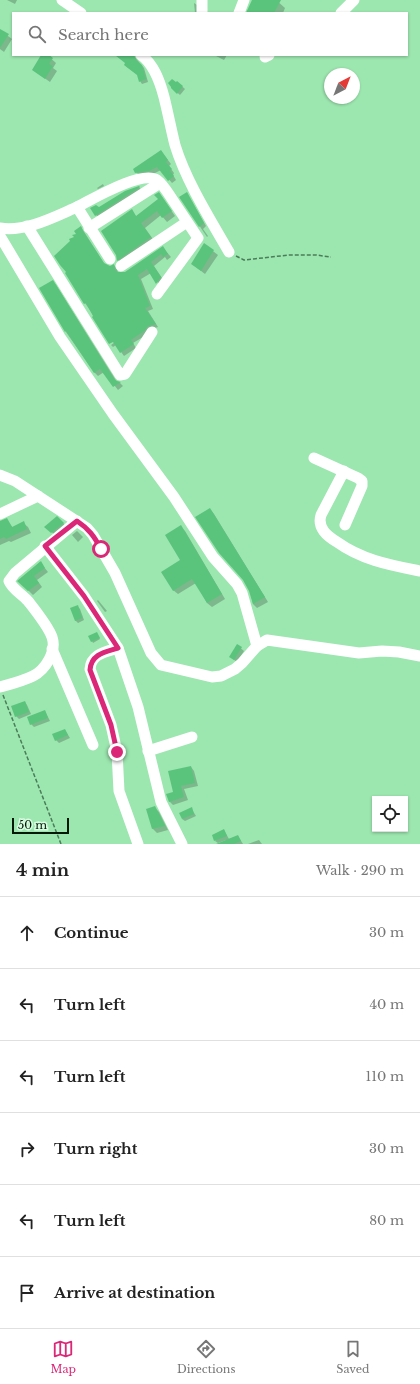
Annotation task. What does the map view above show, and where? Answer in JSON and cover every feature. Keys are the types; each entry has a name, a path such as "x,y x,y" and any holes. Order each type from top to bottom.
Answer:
{"street":[{"path":"62,0 80,12"},
{"path":"202,0 202,12"},
{"path":"239,12 244,0"},
{"path":"341,12 354,0"},
{"path":"142,56 153,68 160,84 176,146 186,172 207,214 229,252"},
{"path":"0,228 5,229 27,226 46,220 77,208 136,179 152,178 157,180 198,238 157,294"},
{"path":"89,228 160,183"},
{"path":"77,208 110,259"},
{"path":"121,266 187,222"},
{"path":"27,226 120,375 125,374 152,332"},
{"path":"0,236 65,343 113,414 174,497 213,557 237,584 242,593 257,646"},
{"path":"314,458 360,479 363,483 345,525"},
{"path":"344,472 321,515 320,522 324,530 332,539 361,556 375,561 420,571"},
{"path":"0,475 15,481 88,528 115,573 151,653 161,665 212,677 221,676 235,669 262,642 271,640 359,653 382,651 399,652 420,656"},
{"path":"0,514 38,496"},
{"path":"0,687 32,677 40,672 49,660 53,643 52,637 27,600 12,587 9,581 15,573 45,546 77,521"},
{"path":"45,546 84,596 118,648 138,707 161,802 182,844"},
{"path":"118,648 94,657 91,661 90,670 111,725 117,752 119,791 138,844"},
{"path":"52,649 93,745"},
{"path":"148,750 192,737"}],"path":[{"path":"229,252 244,260 289,255 316,254 331,257"},
{"path":"0,687 13,724 61,844"}],"building":[{"path":"252,0 281,0 275,12 246,12"},
{"path":"0,29 9,34 0,48"},
{"path":"40,56 50,56 53,58 49,64 53,66 45,79 32,70"},
{"path":"116,56 134,56 136,60 142,65 146,79 139,82 137,75 124,65 125,63"},
{"path":"172,79 183,86 177,94 168,83"},
{"path":"161,150 168,160 166,162 172,169 170,171 174,176 168,181 157,167 149,171 135,173 133,169"},
{"path":"139,186 140,187 95,216 90,208 96,205 99,207 125,191"},
{"path":"159,192 172,211 162,218 157,211 141,223 151,237 117,261 116,255 101,231 132,209 136,216 158,199 154,195"},
{"path":"187,192 204,223 199,227 179,197"},
{"path":"81,226 104,263 110,266 114,264 115,270 118,272 125,272 163,246 168,254 163,257 161,254 151,262 161,277 156,284 147,269 138,275 150,306 145,308 156,324 148,326 144,331 131,340 134,344 120,353 113,342 109,344 92,317 93,316 86,303 84,304 65,273 66,272 54,256 70,241 69,239 74,237 72,235 76,234 74,231"},
{"path":"204,243 214,250 201,271 191,264"},
{"path":"53,280 114,379 121,382 113,387 100,369 94,373 66,331 65,332 39,288"},
{"path":"210,508 265,597 253,604 249,591 243,580 219,553 195,517"},
{"path":"57,516 64,523 51,533 44,527"},
{"path":"7,518 12,527 24,521 27,529 6,539 4,537 0,539 0,521"},
{"path":"181,525 222,594 207,603 192,579 173,591 161,572 180,560 165,535"},
{"path":"41,561 45,568 34,576 39,583 28,591 17,581"},
{"path":"78,605 82,618 75,621 70,608"},
{"path":"97,632 100,638 91,642 88,636"},
{"path":"237,644 242,647 234,660 229,657"},
{"path":"25,701 29,712 15,717 11,706"},
{"path":"45,710 48,718 30,725 27,717"},
{"path":"65,729 68,735 55,741 52,734"},
{"path":"191,766 195,783 181,786 184,797 169,802 166,794 173,792 168,771"},
{"path":"155,806 165,826 152,829 146,809"},
{"path":"192,807 194,814 182,819 179,813"},
{"path":"224,829 227,836 214,841 212,835"},
{"path":"238,835 241,841 234,844 216,844"}],"route":[{"path":"101,549 88,528 77,521 45,546 84,596 118,648 94,657 90,666 96,687 111,725 117,752"}]}
